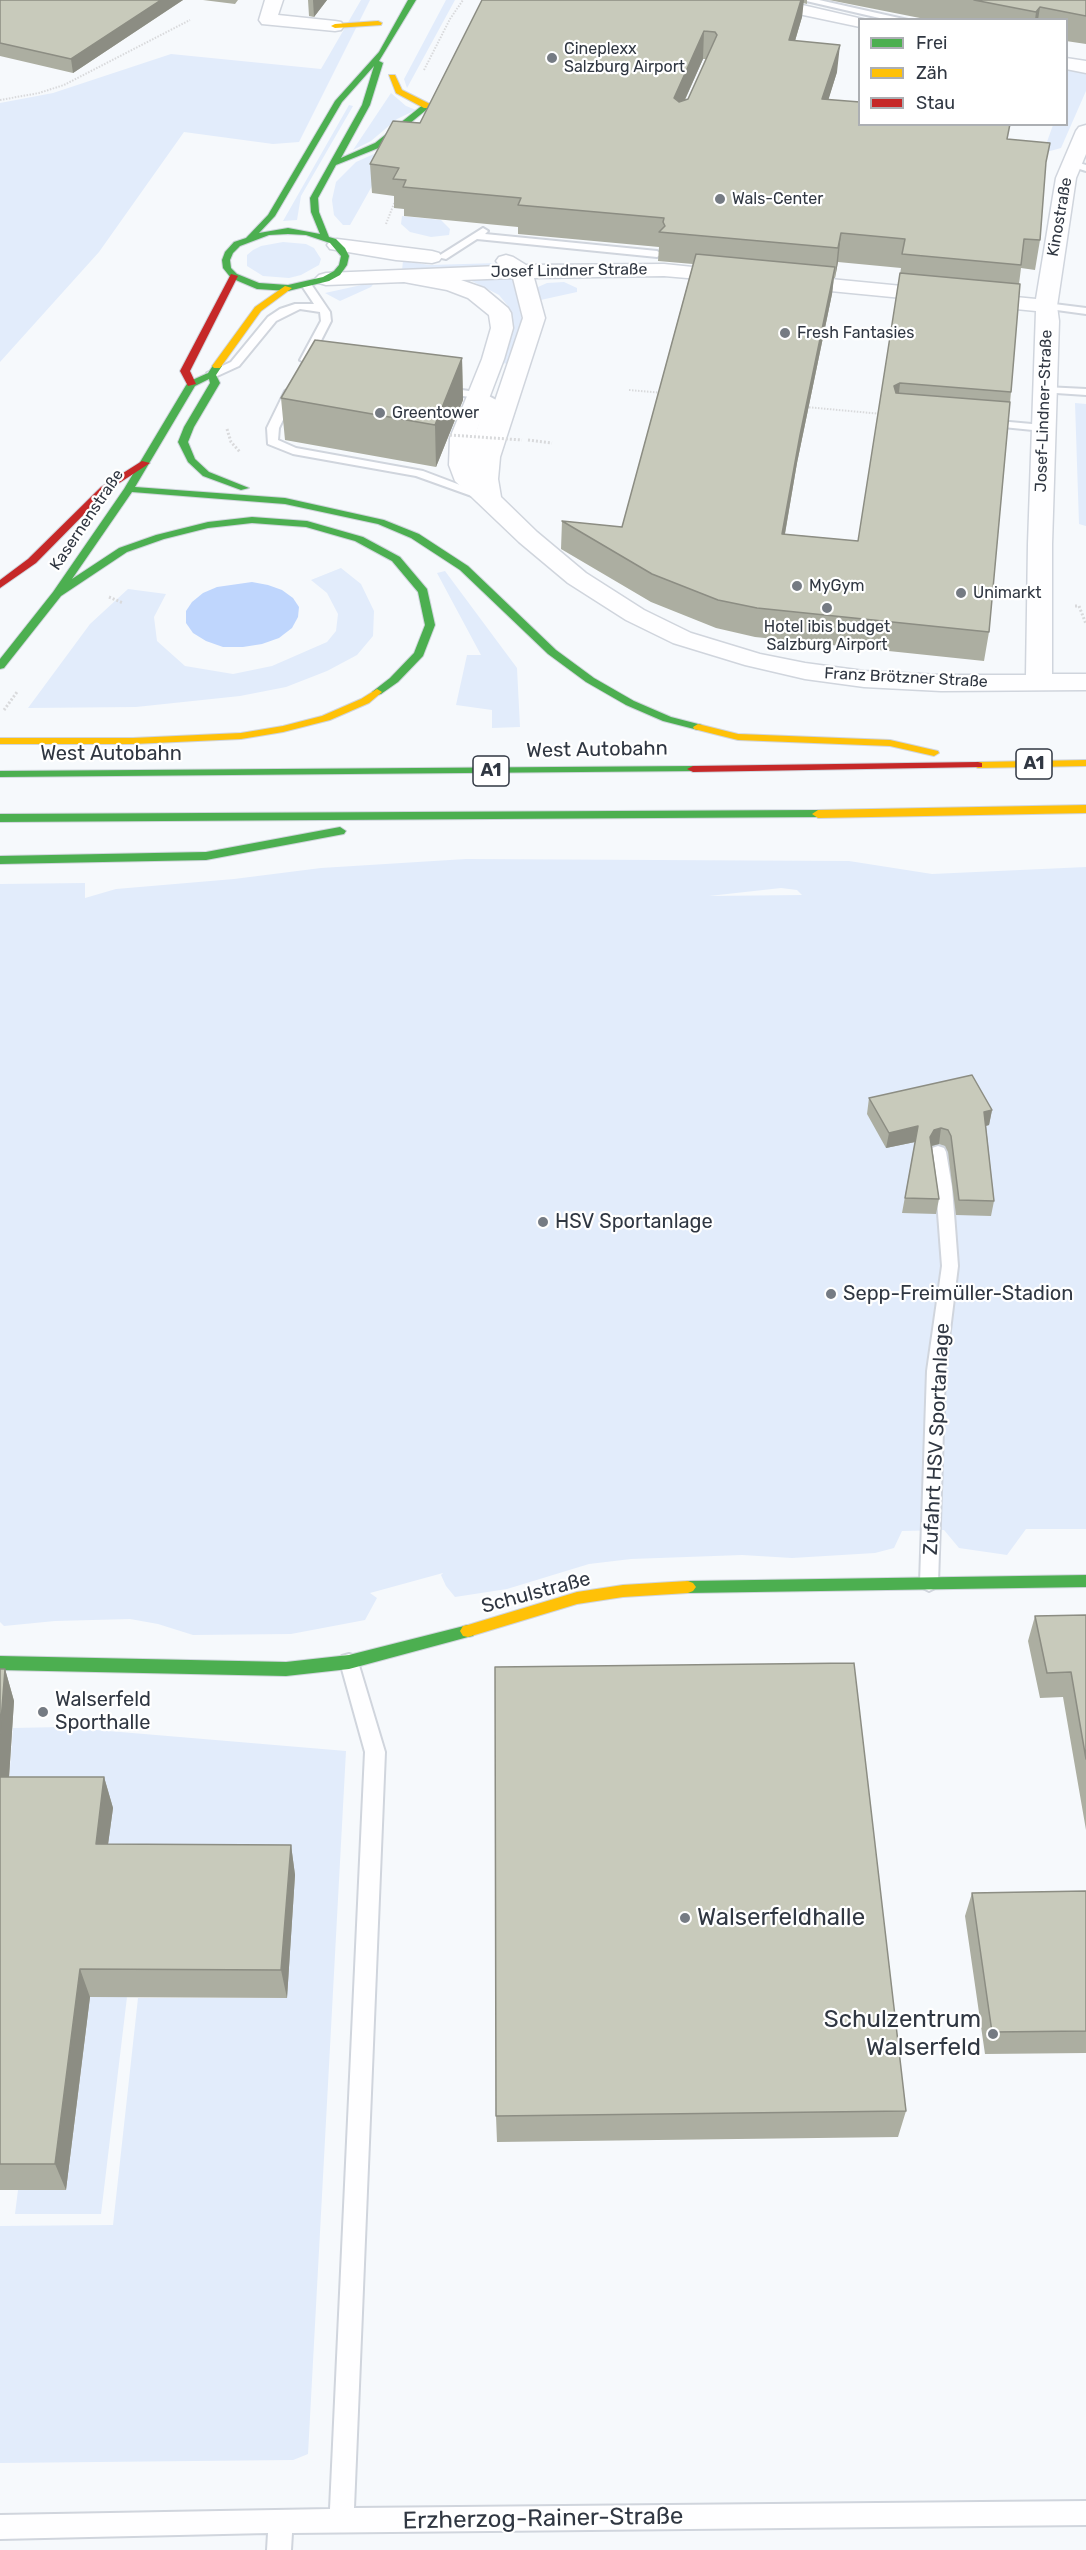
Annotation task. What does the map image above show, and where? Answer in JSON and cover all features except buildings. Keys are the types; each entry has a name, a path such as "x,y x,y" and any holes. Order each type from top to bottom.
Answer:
{"main road":[{"path":"339,101 382,52 412,0"},
{"path":"335,26 368,40 386,9"},
{"path":"335,26 378,23"},
{"path":"366,105 382,52"},
{"path":"250,238 271,216 339,101 359,56"},
{"path":"331,241 288,231 250,238 237,244 225,260 227,268 234,276 257,286 288,288 316,282 337,273 343,265 345,256 331,241 315,212 314,198 332,164 366,105 394,72 399,91 427,106 378,145 332,164"},
{"name":"Kasernenstraße","path":"0,666 57,594 145,464 191,384 185,371 234,276"},
{"path":"191,384 211,375 235,338 258,309 288,288"},
{"path":"211,375 215,383 189,427 183,442 191,460 206,474 285,501 381,522 415,536 464,567 552,652 590,680 630,703 667,718 738,737 890,743 982,765"},
{"path":"0,585 32,561 104,489 145,464"},
{"path":"129,489 285,501"},
{"path":"0,741 133,741 241,736 283,729 326,718 365,700 394,680 418,654 430,625 423,591 396,560 359,539 307,524 252,520 207,525 160,537 123,550 57,594"},
{"name":"West Autobahn","path":"0,774 1086,763"},
{"path":"0,818 946,813 1086,809"},
{"path":"0,860 206,856 428,815"},
{"name":"Schulstraße","path":"0,1663 286,1669 349,1662 440,1640 577,1598 623,1591 668,1587 1086,1581"}],"street":[{"path":"274,0 268,20 335,26"},
{"path":"756,0 858,22"},
{"path":"1068,63 1086,67"},
{"name":"Kinostraße","path":"1046,306 1066,177 1078,166 1086,131"},
{"name":"Josef Lindner Straße","path":"331,241 396,254 442,257 478,246 625,262 661,262"},
{"path":"478,246 522,272 534,318 490,450 488,489"},
{"name":"Josef Lindner Straße","path":"316,282 522,272 661,262"},
{"name":"Josef-Lindner-Straße","path":"661,262 762,278 1046,306 1048,321 1043,428 1039,684"},
{"name":"Franz Brötzner Straße","path":"403,276 451,284 468,290 489,302 500,313 502,328 493,359 462,438 461,465 466,481 488,489 528,537 577,578 635,615 682,638 754,660 805,671 864,679 941,683 1086,682"}],"lane":[{"path":"789,0 876,18"},
{"path":"806,0 894,18"},
{"path":"478,246 492,229 520,230"},
{"path":"316,282 326,321 273,428 272,442 293,451 419,473 488,489"},
{"path":"211,375 235,364 272,319 278,315 299,306 322,308"},
{"path":"1046,306 1086,311"},
{"path":"434,389 479,394"},
{"path":"1045,390 1086,393"},
{"path":"976,423 1043,428"},
{"name":"Zufahrt HSV Sportanlage","path":"929,1583 936,1371 950,1266 944,1187 938,1152"},
{"path":"341,2522 375,1752 349,1662"},
{"name":"Erzherzog-Rainer-Straße","path":"0,2527 280,2521 1086,2513"},
{"path":"279,2550 280,2521"}],"path":[{"path":"427,106 416,88 450,19 463,0"},
{"path":"0,100 39,93 64,85 190,20"},
{"path":"388,233 385,220 395,201"},
{"path":"629,390 664,393"},
{"path":"801,406 887,415"},
{"path":"450,435 552,443"},
{"path":"0,716 21,687"}],"shaded area":[{"path":"361,0 370,0 299,142 273,144 184,132 99,252 0,362 0,103 53,93 171,54 321,69"},
{"path":"446,0 455,0 407,88 404,79"},
{"path":"1068,66 1086,73 1086,91 1061,148 1043,153 1053,126 1068,126"},
{"path":"391,93 406,106 416,110 397,119 371,141 353,150"},
{"path":"349,105 353,106 301,196 297,220 283,221"},
{"path":"400,136 350,225 343,225 334,215 332,200 336,182 356,162 374,154"},
{"path":"402,216 441,220 450,229 449,235 431,237 410,232 401,224"},
{"path":"283,242 306,244 314,248 321,259 319,265 301,275 289,278 263,276 247,266 247,255 253,250 261,246"},
{"path":"403,261 430,265 498,263 500,265 498,267 402,270"},
{"path":"513,276 523,325 510,364 500,363 513,326 508,306 499,295 464,277"},
{"path":"375,282 371,287 340,301 325,293"},
{"path":"564,282 577,288 577,292 536,301 535,290 538,287 547,283"},
{"path":"1075,403 1086,404 1086,526 1079,524"},
{"path":"341,568 361,584 374,611 373,636 357,655 327,671 286,687 240,696 136,707 28,708 90,624 128,589 166,594 154,617 157,641 185,666 233,674 272,666 327,642 336,631 338,614 327,593 311,580"},
{"path":"445,571 517,668 520,727 492,728 492,710 456,705 467,655 481,655 437,573"},
{"name":"HSV Sportanlage","path":"466,859 849,861 932,874 1086,867 1086,1529 1026,1529 1007,1555 959,1548 944,1530 902,1531 894,1548 875,1553 792,1558 742,1555 631,1559 589,1564 507,1589 455,1597 446,1586 441,1575 443,1573 370,1593 377,1598 365,1620 291,1634 193,1635 158,1624 130,1619 55,1621 4,1626 0,1622 0,884 85,883 85,898 116,889 234,879 321,868","holes":["781,888 797,890 802,895 709,896"]},
{"path":"61,1727 346,1751 308,2454 293,2460 0,2463 0,2226 113,2225 138,1998 286,1998 295,1875 160,1874 7,1808 13,1728"},
{"path":"90,1997 127,1997 101,2214 15,2214 18,2190 66,2190"}],"water":[{"path":"252,582 282,590 293,598 299,607 298,617 292,628 279,638 243,647 223,647 193,633 186,623 186,611 192,602 203,593 217,587"}],"traffic: fast":[{"path":"250,238 271,216 339,101 382,53 412,0"},
{"path":"325,237 315,212 314,198 366,105 379,63"},
{"path":"332,164 378,145 427,106"},
{"path":"288,231 307,233 333,241 341,248 345,256 343,265 337,273 326,279 288,288 257,286 234,276 227,268 226,260 229,252 237,244 268,233 288,231"},
{"path":"0,666 57,594 129,489 191,384 211,375 217,366"},
{"path":"211,375 215,383 189,427 183,442 191,460 206,474 244,488"},
{"path":"129,489 285,501 381,522 415,536 464,568 552,652 590,680 630,703 667,719 698,727"},
{"path":"57,594 123,550 160,537 208,525 252,520 307,524 359,539 396,559 423,591 430,625 419,654 394,680 377,692"},
{"path":"0,774 693,769"},
{"path":"0,818 818,814"},
{"path":"0,860 206,856 340,831"},
{"path":"688,1587 1086,1581"},
{"path":"0,1663 286,1669 349,1662 468,1631"}],"traffic: slow":[{"path":"335,26 378,23"},
{"path":"392,77 399,91 427,106"},
{"path":"217,366 258,309 288,288"},
{"path":"0,741 133,741 241,736 283,729 326,718 365,701 377,692"},
{"path":"698,727 738,737 890,743 934,753"},
{"path":"978,765 1086,763"},
{"path":"818,814 1086,809"},
{"path":"468,1631 577,1598 623,1591 688,1587"}],"traffic: jam":[{"path":"191,384 185,371 234,276"},
{"path":"0,585 32,561 104,489 145,463"},
{"path":"693,769 978,765"}],"place":[{"name":"Cineplexx Salzburg Airport","path":"552,58"},
{"name":"Wals-Center","path":"720,199"},
{"name":"Fresh Fantasies","path":"785,333"},
{"name":"Greentower","path":"380,413"},
{"name":"MyGym","path":"797,586"},
{"name":"Unimarkt","path":"961,593"},
{"name":"Hotel ibis budget Salzburg Airport","path":"827,608"},
{"name":"HSV Sportanlage","path":"543,1222"},
{"name":"Sepp-Freimüller-Stadion","path":"831,1294"},
{"name":"Walserfeld Sporthalle","path":"43,1712"},
{"name":"Walserfeldhalle","path":"685,1918"},
{"name":"Schulzentrum Walserfeld","path":"993,2034"}]}
